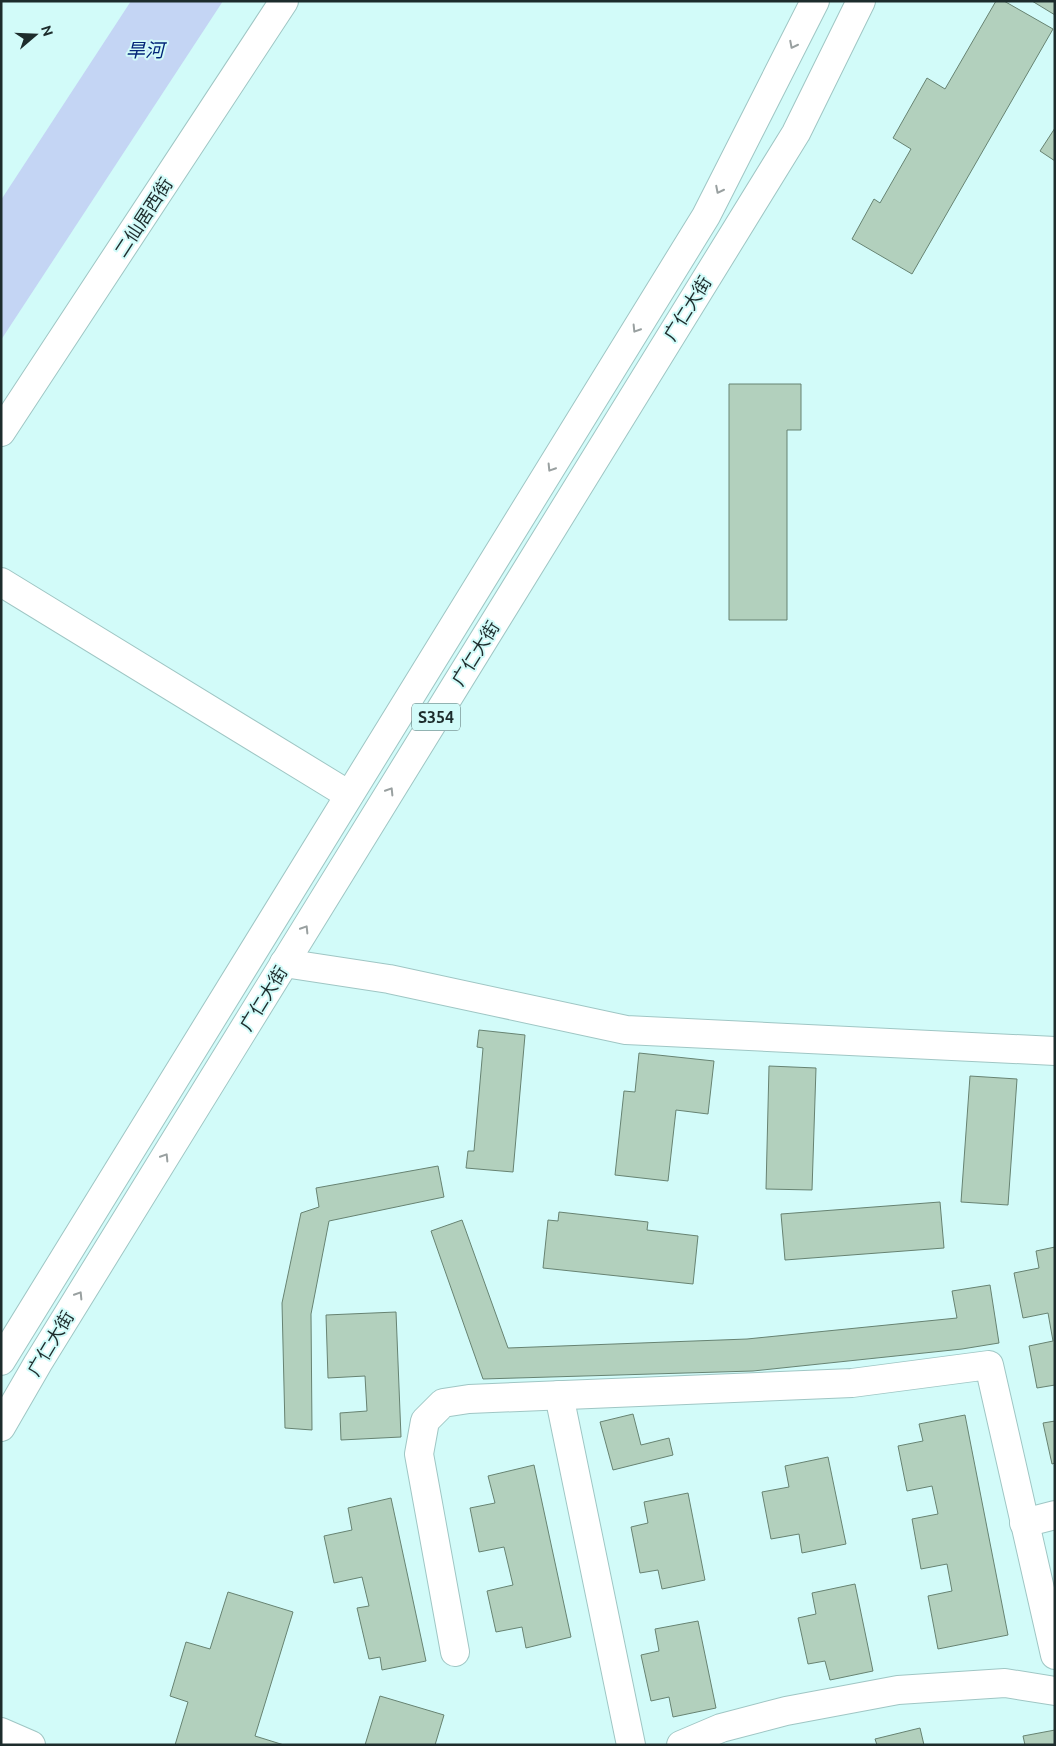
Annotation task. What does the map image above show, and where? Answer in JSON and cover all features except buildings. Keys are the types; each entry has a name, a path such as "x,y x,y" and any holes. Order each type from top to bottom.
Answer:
{"main road":[{"name":"二仙居西街","path":"1,432 284,1"},
{"name":"广仁大街","path":"1,1361 706,216 814,1"},
{"name":"广仁大街","path":"1,1427 38,1363 796,132 861,1"},
{"path":"1,582 349,795"},
{"path":"284,963 388,979 626,1030 1055,1051"},
{"path":"456,1652 419,1454 425,1421 443,1403 469,1399 852,1383 989,1366 1055,1655"},
{"path":"559,1395 631,1745"},
{"path":"1024,1523 1055,1515"},
{"path":"681,1745 721,1728 786,1711 898,1690 1005,1683 1055,1691"},
{"path":"1,1732 31,1745"}],"water":[{"name":"旱河","path":"131,1 223,1 1,340 1,200"}]}
